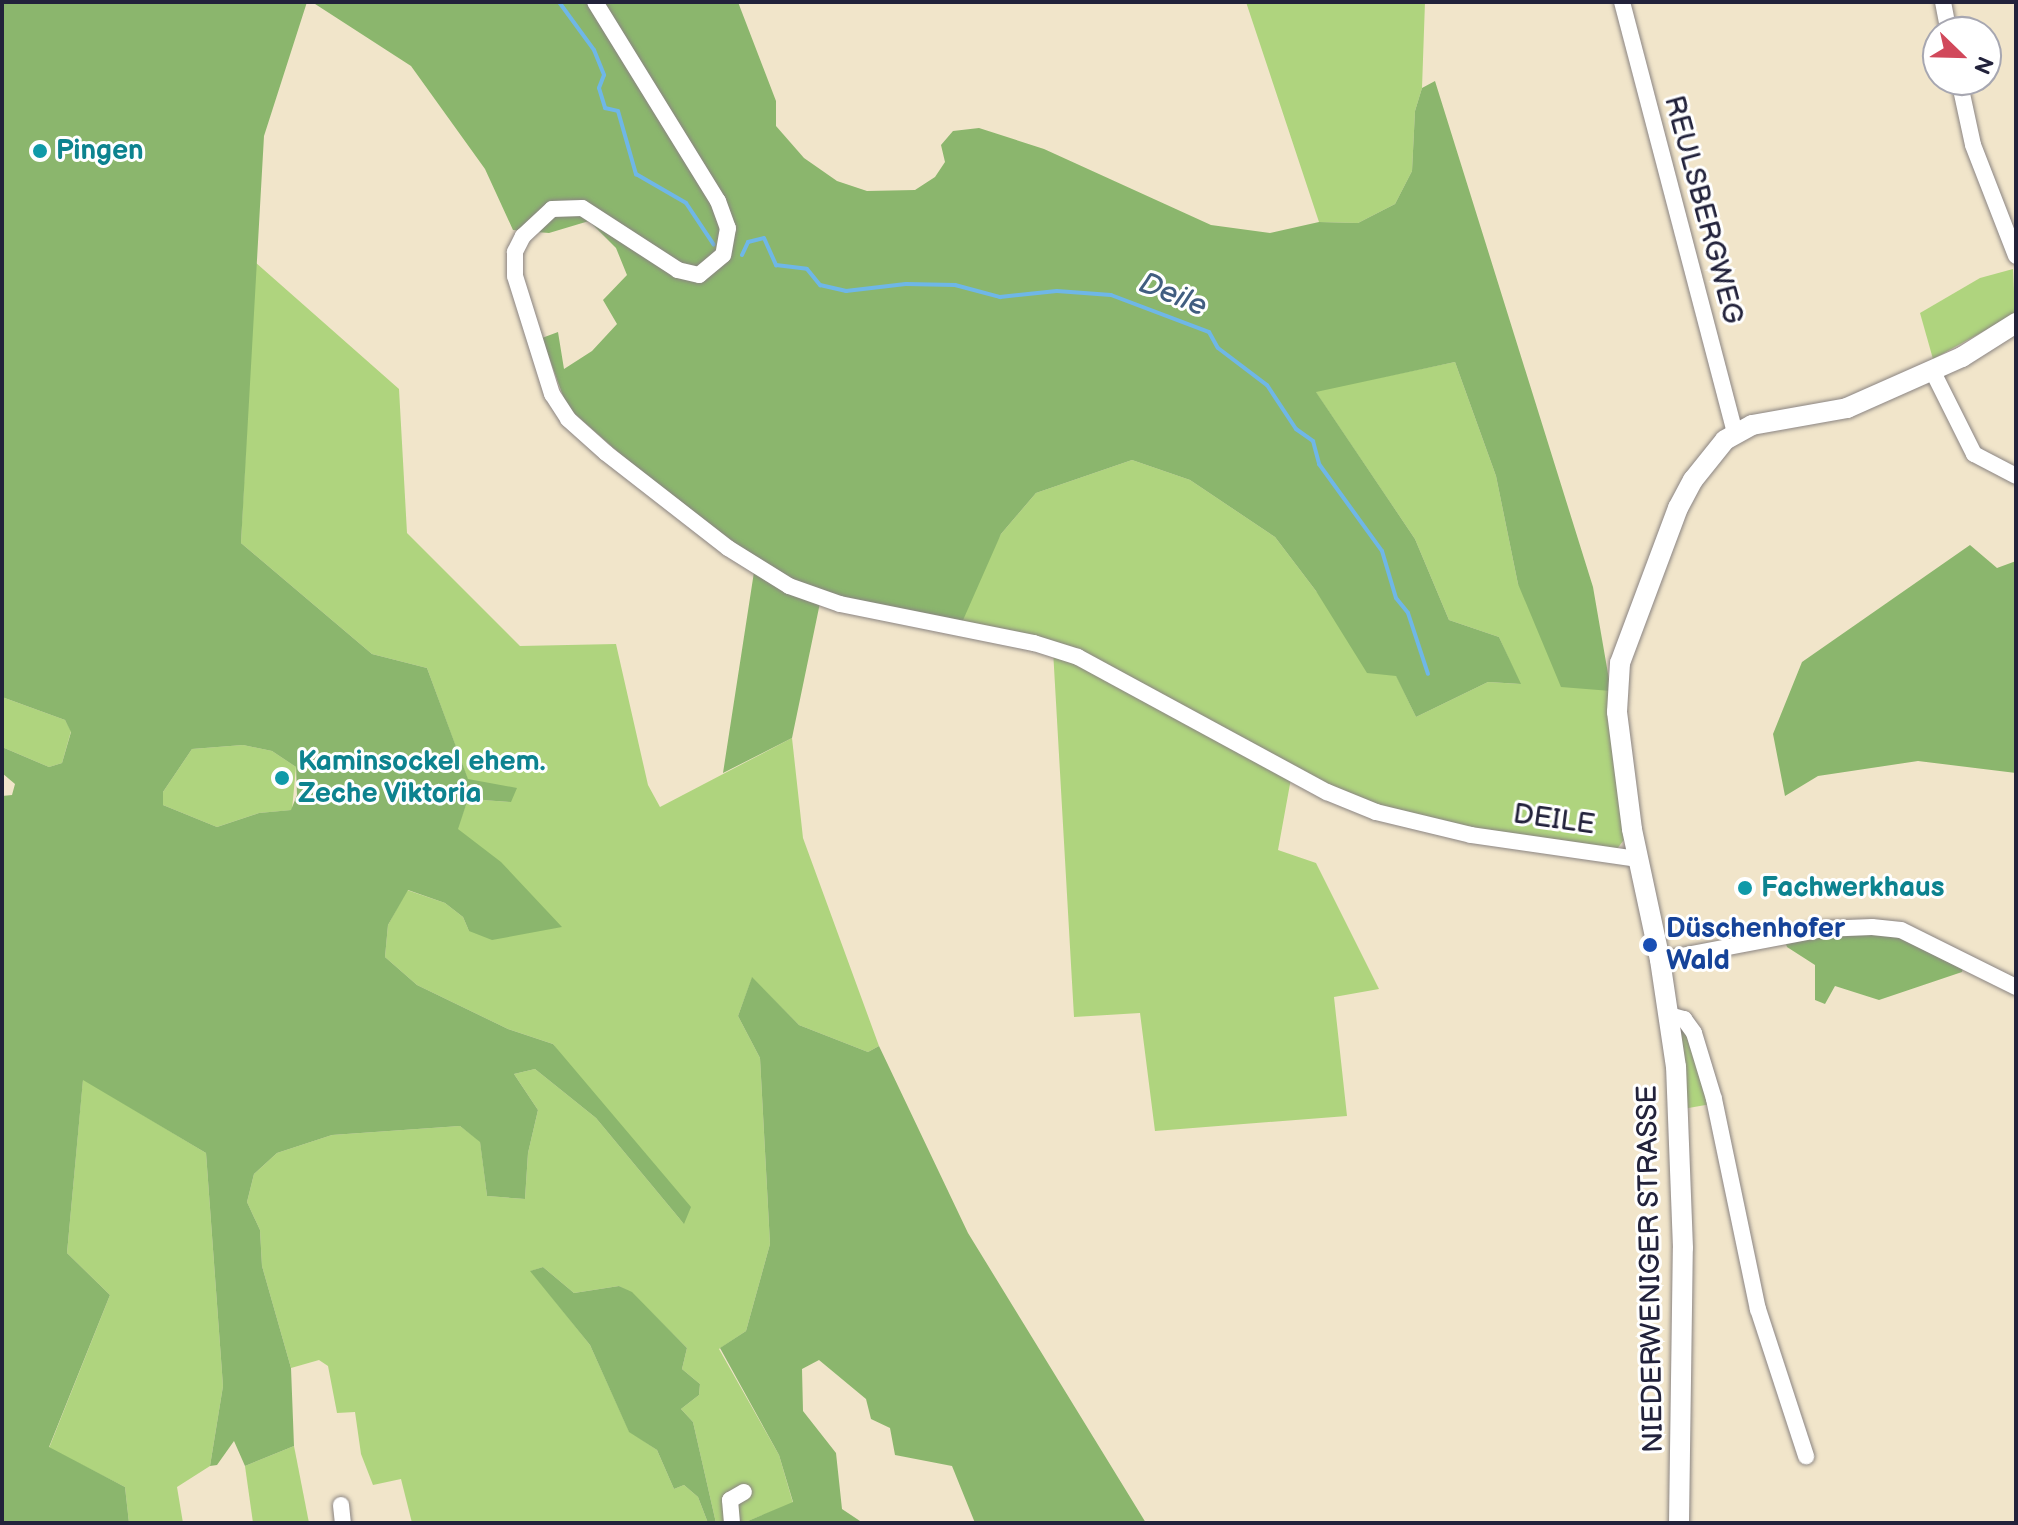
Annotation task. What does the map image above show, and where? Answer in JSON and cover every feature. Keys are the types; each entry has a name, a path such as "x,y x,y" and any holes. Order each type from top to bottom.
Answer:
{"street":[{"name":"DEILE","path":"595,2 718,201 728,228 723,255 699,275 678,270 582,208 552,209 523,236 515,252 515,276 552,394 568,419 606,453 728,548 789,586 840,604 1034,643 1078,657 1319,788 1376,812 1471,835 1637,859"},
{"name":"REULSBERGWEG","path":"1622,2 1735,432"},
{"path":"1962,96 1973,145 2016,256"},
{"path":"1735,432 1833,413 1932,370 2016,323"},
{"path":"1932,370 1974,454 2016,476"},
{"name":"NIEDERWENIGER STRASSE","path":"1679,1523 1683,1248 1669,1015 1637,859 1617,712 1620,663 1678,508 1703,465 1735,432"},
{"path":"1660,960 1822,929 1882,928 1901,930 2016,987"},
{"path":"1669,1015 1684,1019 1694,1033 1714,1099 1758,1309 1806,1456"},
{"path":"732,1523 730,1500 744,1492"},
{"path":"341,1505 343,1523"}],"green space":[{"path":"2,2 307,2 264,136 241,543 372,654 427,668 468,779 517,788 511,802 468,799 458,829 501,862 562,927 492,940 469,931 463,917 445,903 408,890 388,925 385,957 417,985 508,1029 553,1044 691,1207 684,1224 596,1118 535,1069 514,1074 538,1110 528,1153 525,1199 487,1196 480,1142 460,1126 332,1135 277,1153 254,1174 247,1202 260,1230 262,1266 291,1368 294,1446 245,1466 234,1441 217,1465 210,1466 223,1386 206,1153 83,1080 67,1253 110,1295 49,1447 125,1487 129,1523 2,1523 2,796 12,795 15,784 2,773 2,747 49,767 62,763 71,732 65,720 2,697","holes":["243,745 272,751 296,767 297,795 291,810 259,813 217,827 163,805 163,792 192,749"]},
{"path":"312,2 738,2 776,101 776,126 804,158 837,181 867,191 915,190 935,177 945,162 941,145 953,131 979,128 1044,149 1211,225 1270,233 1319,222 1358,223 1395,204 1412,171 1415,111 1422,88 1435,81 1593,587 1611,691 1561,687 1518,584 1496,476 1455,362 1316,392 1415,539 1449,620 1499,637 1521,684 1488,682 1416,717 1396,676 1367,673 1316,591 1275,537 1190,480 1132,460 1036,493 1001,534 960,627 821,598 792,738 723,773 756,559 635,467 567,407 542,338 558,332 564,369 592,351 617,324 603,300 627,275 616,248 589,221 549,233 513,230 485,169 411,66"},
{"path":"1246,2 1425,2 1422,88 1415,111 1412,171 1395,204 1358,223 1319,222"},
{"path":"255,262 399,389 407,533 520,646 616,644 648,785 660,807 792,738 803,838 879,1046 868,1052 799,1025 752,978 738,1016 760,1058 770,1244 746,1331 719,1349 779,1455 793,1503 743,1523 716,1523 693,1422 681,1409 699,1395 700,1384 682,1369 687,1348 632,1293 619,1286 574,1293 543,1267 531,1271 590,1345 629,1431 657,1450 674,1489 684,1485 698,1497 708,1523 412,1523 401,1479 373,1485 361,1454 355,1412 337,1413 328,1366 319,1360 291,1368 262,1266 260,1230 247,1202 254,1174 277,1153 332,1135 460,1126 480,1141 487,1196 525,1199 528,1153 538,1110 514,1074 535,1069 596,1118 684,1224 553,1044 508,1029 417,985 385,957 388,925 407,890 445,903 463,917 469,931 457,829 468,799 510,802 468,780 427,668 372,654 241,543"},
{"path":"2013,269 2015,314 1933,359 1920,313 1980,278"},
{"path":"1455,362 1496,476 1518,584 1611,691 1626,837 1617,849 1430,826 1292,773 1278,850 1316,863 1379,989 1334,997 1347,1116 1155,1131 1140,1013 1074,1017 1053,650 960,627 975,583 1001,534 1036,493 1132,460 1190,480 1275,537 1316,591 1396,675 1416,717 1488,682 1520,684 1499,637 1449,620 1415,539 1315,391"},
{"path":"1970,545 1997,568 2016,561 2016,773 1918,761 1818,776 1785,796 1773,734 1802,662"},
{"path":"2,697 65,720 71,731 62,763 49,767 2,747"},
{"path":"243,745 272,751 296,767 292,810 259,813 217,827 163,805 163,792 192,749"},
{"path":"1890,929 1964,964 1962,972 1879,1000 1835,986 1825,1004 1815,1000 1815,965 1787,947 1784,938"},
{"path":"752,977 799,1025 868,1052 879,1046 968,1233 1146,1523 975,1523 952,1466 895,1455 890,1428 871,1419 866,1399 819,1360 802,1369 803,1411 836,1453 842,1509 863,1523 743,1523 793,1502 779,1455 720,1348 746,1331 770,1244 760,1058 738,1016"},
{"path":"1684,1028 1711,1104 1683,1109 1677,1031"},
{"path":"83,1079 206,1153 223,1386 210,1466 177,1487 183,1523 129,1523 125,1487 49,1448 110,1295 67,1253"},
{"path":"543,1267 574,1293 619,1286 632,1292 687,1348 682,1369 700,1384 699,1395 681,1409 693,1422 716,1523 708,1523 698,1497 684,1485 674,1489 657,1450 629,1432 590,1345 530,1271"},
{"path":"294,1446 309,1523 253,1523 245,1466"}],"waterway":[{"name":"Deile","path":"559,2 594,50 604,75 599,88 605,108 618,111 636,174 686,203 714,245"},
{"name":"Deile","path":"742,255 748,242 764,238 776,265 807,269 820,285 846,291 906,284 955,285 1000,297 1057,291 1111,295 1209,332 1218,348 1267,385 1296,429 1313,441 1319,464 1382,551 1396,598 1408,613 1428,674"}],"place":[{"name":"Pingen","path":"40,151"},
{"name":"Kaminsockel ehem. Zeche Viktoria","path":"282,778"},
{"name":"Fachwerkhaus","path":"1745,888"},
{"name":"Düschenhofer Wald","path":"1650,945"}]}
